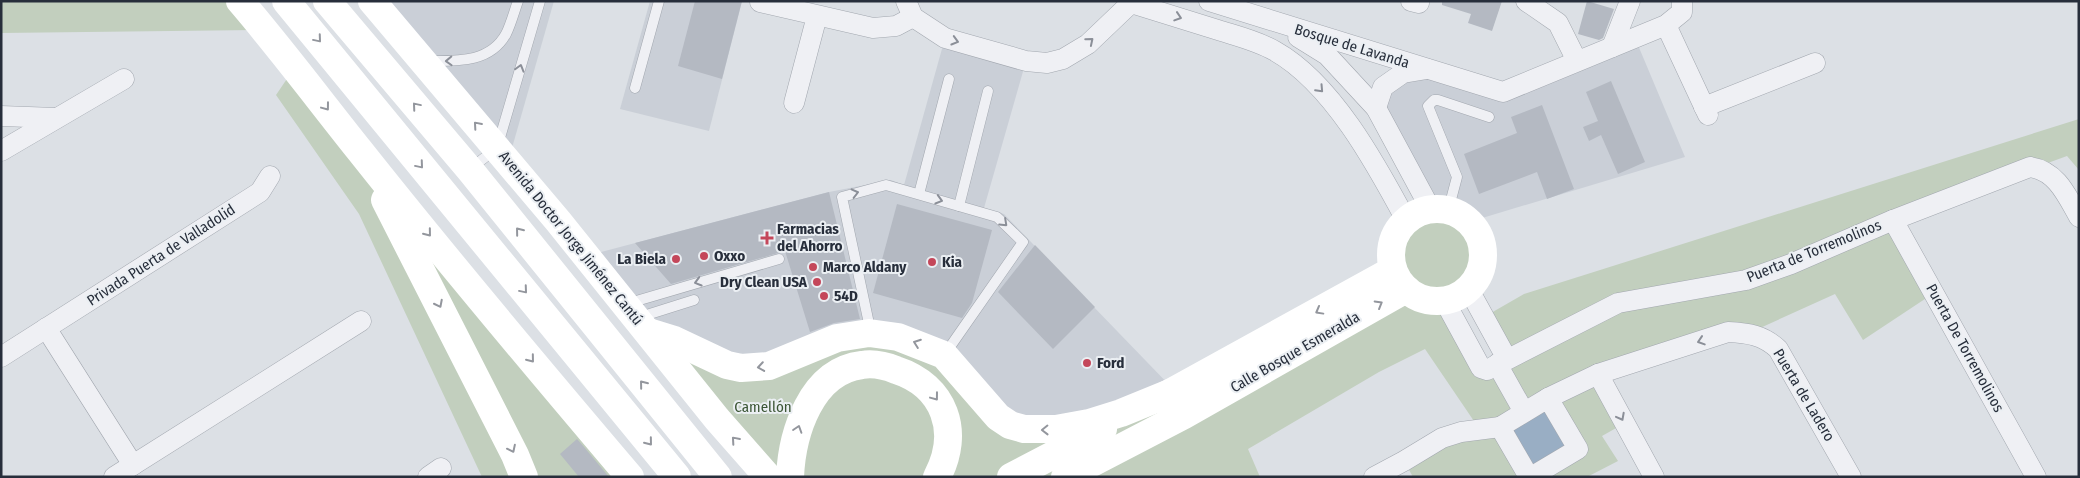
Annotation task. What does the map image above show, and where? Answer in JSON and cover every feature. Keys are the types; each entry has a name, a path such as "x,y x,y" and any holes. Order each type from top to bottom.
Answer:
{"main road":[{"path":"240,1 295,66 361,152 630,477"},
{"path":"286,1 677,477"},
{"path":"327,1 470,170 718,477"},
{"name":"Avenida Doctor Jorge Jiménez Cantú","path":"373,2 558,221 717,419 768,477"},
{"path":"361,152 515,455 524,477"},
{"path":"1439,210 1456,213 1469,222 1477,234 1482,248 1482,263 1477,277 1468,288 1457,296 1450,311 1430,300 1417,297 1399,279 1391,247 1396,232 1406,220 1439,210"},
{"name":"Calle Bosque Esmeralda","path":"1180,403 1399,279"},
{"path":"636,318 674,340 727,364 741,368 769,366 837,338 871,334 898,337 944,355 998,417 1024,429 1056,429 1089,423 1121,413 1180,403"},
{"path":"585,364 644,477"},
{"path":"790,477 793,443 802,416 816,392 833,376 862,365 878,365 906,373 921,381 934,394 942,407 947,421 948,436 945,454 937,477"},
{"path":"1011,477 1180,403"},
{"path":"1065,477 1180,403"},
{"path":"1106,477 1180,403"}],"street":[{"name":"Bosque de Lavanda","path":"1209,1 1503,92 1577,60 1666,26 1682,12 1682,1"},
{"path":"1411,1 1418,3 1419,1"},
{"path":"1526,1 1558,24 1577,60"},
{"path":"1612,47 1630,1"},
{"path":"760,2 873,28 896,26 910,9"},
{"name":"Bosque de Lavanda","path":"910,9 945,38 1026,61 1047,63 1063,59 1088,44 1131,2 1153,5 1274,50 1302,69 1338,108 1387,185 1406,220"},
{"path":"794,104 817,16"},
{"name":"Bosque de Lavanda","path":"1277,23 1327,56 1378,113 1410,172 1439,210"},
{"path":"1666,26 1706,111 1815,63"},
{"name":"Bosque de Lavanda","path":"1378,113 1383,87 1403,73 1427,69"},
{"path":"1,151 124,79"},
{"path":"1,116 56,118"},
{"name":"Puerta de Torremolinos","path":"1495,358 1618,303 1746,280 2030,167 2037,168 2051,175 2060,185 2079,217"},
{"name":"Privada Puerta de Valladolid","path":"1,357 260,192 270,176"},
{"name":"Puerta De Torremolinos","path":"1893,220 2036,477"},
{"path":"1468,288 1484,317 1495,358 1524,412"},
{"path":"1450,311 1495,358"},
{"path":"114,477 361,321"},
{"path":"46,328 133,464"},
{"name":"Puerta de Ladero","path":"1500,427 1548,398 1598,374 1728,332 1749,333 1768,339 1778,349 1851,477"},
{"path":"1598,374 1654,477"},
{"path":"1374,477 1408,469 1442,438 1461,432 1500,427 1539,475 1578,448 1548,398"}],"lane":[{"path":"421,60 476,59 492,50 505,35 518,1"},
{"path":"470,170 497,148 540,1"},
{"path":"635,88 659,1"},
{"path":"919,194 948,79"},
{"path":"959,206 988,91"},
{"path":"1439,210 1457,177 1428,106 1434,100 1438,100 1489,117"},
{"path":"871,334 842,197 886,185 997,217 1023,242 944,355"},
{"path":"636,318 779,259"},
{"path":"636,318 694,300"}],"shaded area":[{"path":"389,1 554,1 512,148"},
{"path":"650,1 742,1 709,131 620,109"},
{"path":"945,38 1026,61 984,208 1004,214 1175,391 1056,429 769,366 674,340 586,256 829,192 891,180 904,185"},
{"path":"1635,38 1685,157 1469,222 1456,213 1430,208 1393,141 1383,87 1403,73 1503,92"}],"green space":[{"path":"1,1 240,1 264,30 1,33"},
{"path":"295,67 631,477 482,477 359,214 276,95"},
{"name":"Camellón","path":"2079,119 2079,170 2067,156 1893,220 1934,293 1863,340 1835,294 1749,333 1598,374 1625,423 1602,436 1618,461 1587,477 1413,477 1404,461 1480,430 1425,349 1379,372 1248,449 1260,477 769,477 648,332 727,364 837,338 921,345 992,412 1089,423 1392,270 1393,245 1397,232 1408,220 1424,210 1437,208 1460,216 1470,223 1481,244 1481,267 1476,278 1463,292 1444,300 1481,368 1507,359 1484,317 1524,294"}],"water":[{"path":"1548,398 1578,449 1531,477 1500,427"}],"building":[{"path":"695,1 742,1 722,79 678,66"},
{"path":"1442,1 1502,1 1492,31 1468,23 1471,14 1442,5"},
{"path":"1587,1 1614,9 1603,38 1599,40 1578,34"},
{"path":"1611,81 1645,162 1618,174 1601,135 1589,141 1583,127 1598,121 1586,92"},
{"path":"1542,105 1574,189 1547,199 1537,172 1479,194 1464,154 1517,133 1511,117"},
{"path":"829,192 860,319 834,323 810,332 785,251 671,284 635,243"},
{"name":"Kia","path":"897,204 992,230 972,303 962,318 873,293"},
{"path":"1035,245 1095,307 1053,349 998,292"},
{"path":"577,439 609,477 579,477 560,454"}],"place":[{"name":"Farmacias del Ahorro","path":"767,238"},
{"name":"Oxxo","path":"704,256"},
{"name":"La Biela","path":"676,259"},
{"name":"Kia","path":"932,262"},
{"name":"Marco Aldany","path":"813,267"},
{"name":"Dry Clean USA","path":"817,282"},
{"name":"54D","path":"824,296"},
{"name":"Ford","path":"1087,363"}]}
